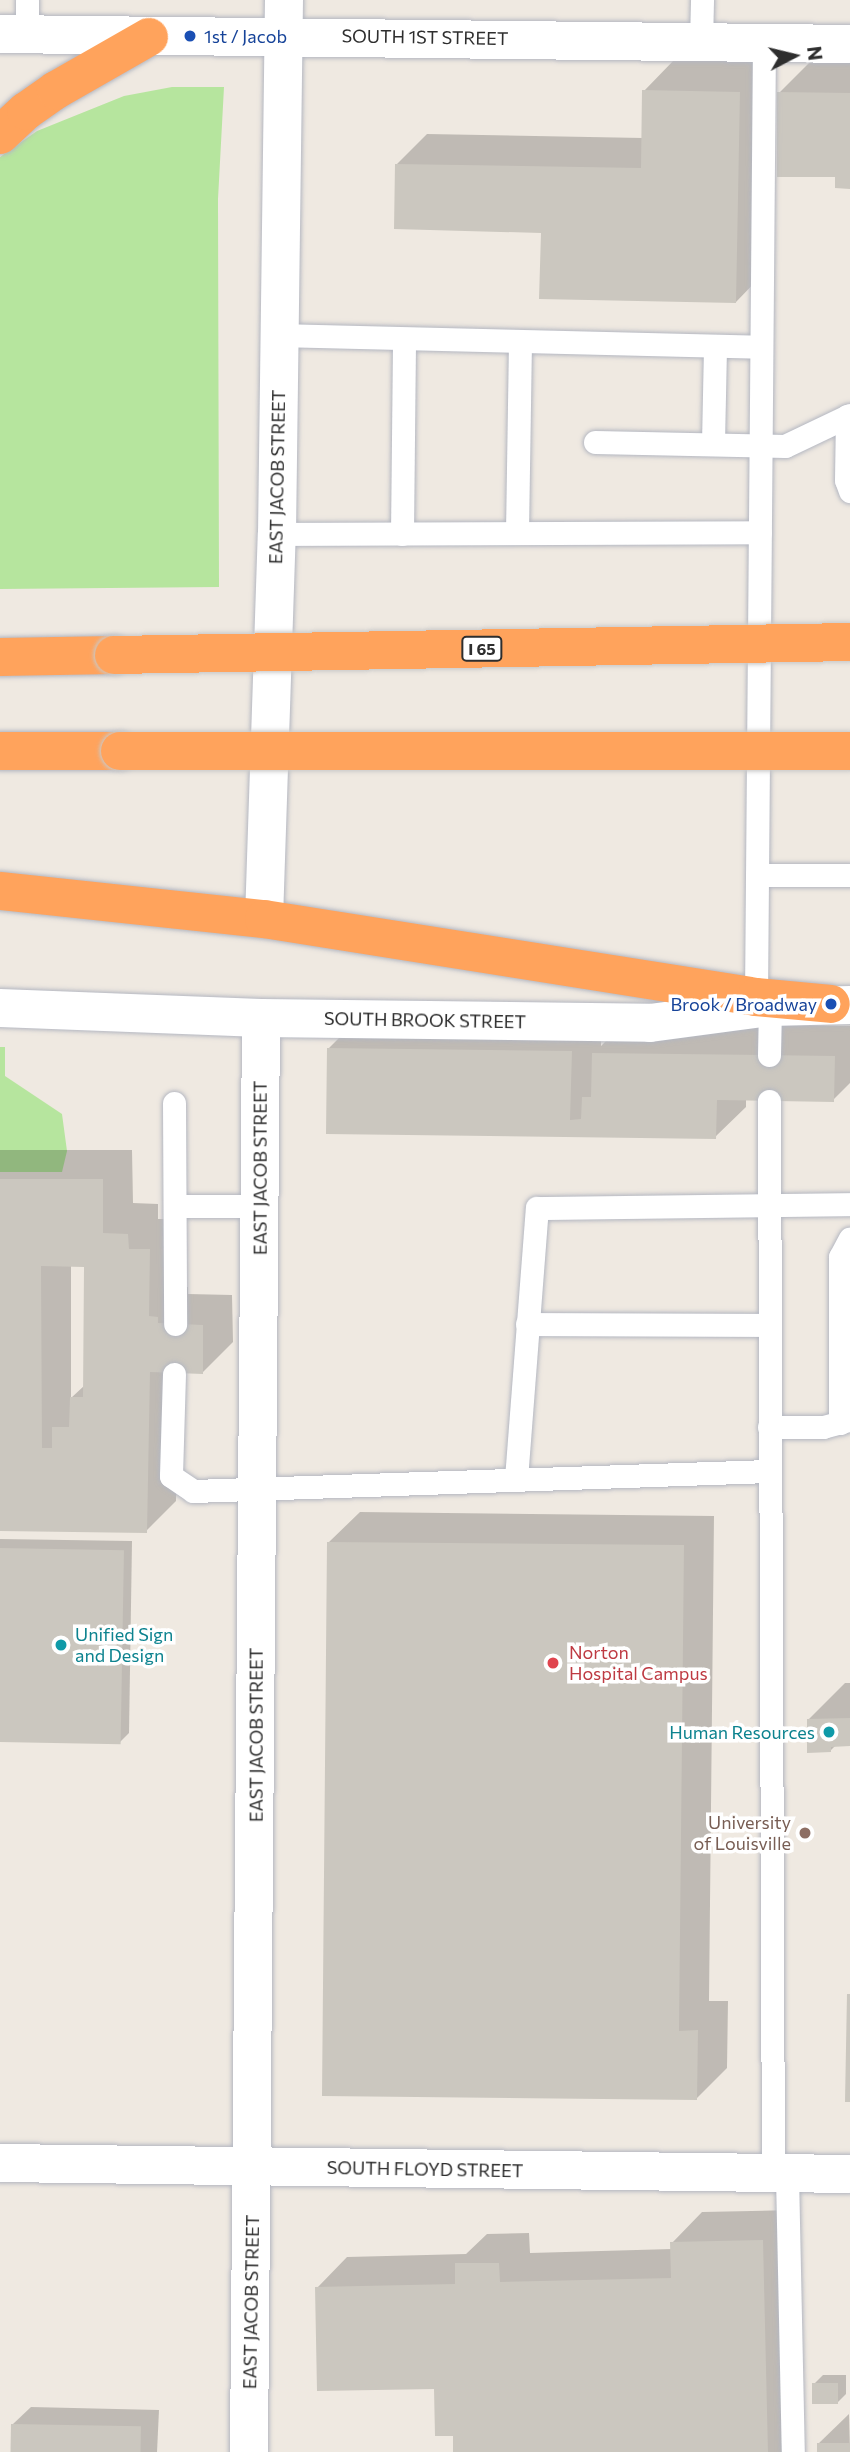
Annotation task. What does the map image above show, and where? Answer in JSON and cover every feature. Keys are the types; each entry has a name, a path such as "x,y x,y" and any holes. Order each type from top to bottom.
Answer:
{"highway":[{"path":"0,135 26,111 56,90 149,37"},
{"name":"I 65","path":"0,657 850,642"},
{"path":"0,751 850,751"},
{"path":"0,891 264,919 763,1002 840,1004"}],"street":[{"name":"SOUTH 1ST STREET","path":"18,23 149,37 284,18 701,42 850,44"},
{"name":"EAST JACOB STREET","path":"264,919 277,534 284,18"},
{"name":"SOUTH BROOK STREET","path":"0,1008 261,1018 650,1023 763,1002"},
{"name":"EAST JACOB STREET","path":"250,2452 261,1018"},
{"name":"SOUTH FLOYD STREET","path":"0,2163 850,2174"}],"lane":[{"path":"701,42 702,0"},
{"path":"764,43 757,875 763,1002 769,1055"},
{"path":"278,335 760,347"},
{"path":"402,534 404,340"},
{"path":"517,532 520,342"},
{"path":"713,443 715,346"},
{"path":"595,442 785,446 849,415 846,480 850,491"},
{"path":"277,534 760,532"},
{"path":"757,875 850,875"},
{"path":"769,1101 769,1427 780,2175 793,2452"},
{"path":"174,1103 175,1324"},
{"path":"516,1479 537,1208 850,1204"},
{"path":"176,1206 260,1206"},
{"path":"769,1427 823,1427 845,1421 840,1256 850,1238"},
{"path":"527,1324 769,1325"},
{"path":"174,1374 171,1476 193,1491 770,1471"}],"green space":[{"path":"172,87 224,87 218,199 219,587 0,589 0,157 37,131 124,96"},
{"path":"0,1047 5,1047 5,1076 62,1114 67,1151 62,1172 0,1172"}],"building":[{"path":"642,90 740,92 736,303 539,299 541,233 394,229 395,164 641,168"},
{"path":"777,92 850,93 850,189 835,188 835,177 777,177"},
{"path":"327,1048 572,1051 570,1120 581,1119 582,1097 591,1097 592,1053 835,1056 834,1102 717,1100 716,1139 326,1134"},
{"path":"0,1179 103,1179 103,1233 128,1234 129,1249 150,1249 149,1316 158,1317 158,1323 203,1325 203,1374 150,1372 147,1533 0,1531","holes":["41,1266 84,1267 83,1397 70,1397 69,1427 52,1427 52,1448 42,1448"]},
{"path":"327,1542 684,1545 679,2031 698,2030 697,2100 322,2096"},
{"name":"Unified Sign and Design","path":"0,1548 124,1550 121,1744 0,1742"},
{"name":"Human Resources","path":"850,1718 850,1746 831,1747 831,1752 807,1753 807,1719"},
{"path":"847,1994 850,1994 850,2102 845,2102"},
{"path":"763,2240 768,2452 453,2452 453,2436 435,2436 434,2389 317,2391 315,2287 455,2284 455,2263 499,2263 500,2282 671,2278 670,2242"},
{"path":"812,2383 838,2383 838,2404 812,2404"},
{"path":"11,2424 141,2426 141,2452 11,2452"},
{"path":"817,2443 850,2443 850,2452 817,2452"}],"place":[{"name":"1st / Jacob","path":"190,36"},
{"name":"Brook / Broadway","path":"831,1004"},
{"name":"Unified Sign and Design","path":"61,1645"},
{"name":"Norton Hospital Campus","path":"553,1663"},
{"name":"Human Resources","path":"829,1732"},
{"name":"University of Louisville","path":"805,1833"}]}
